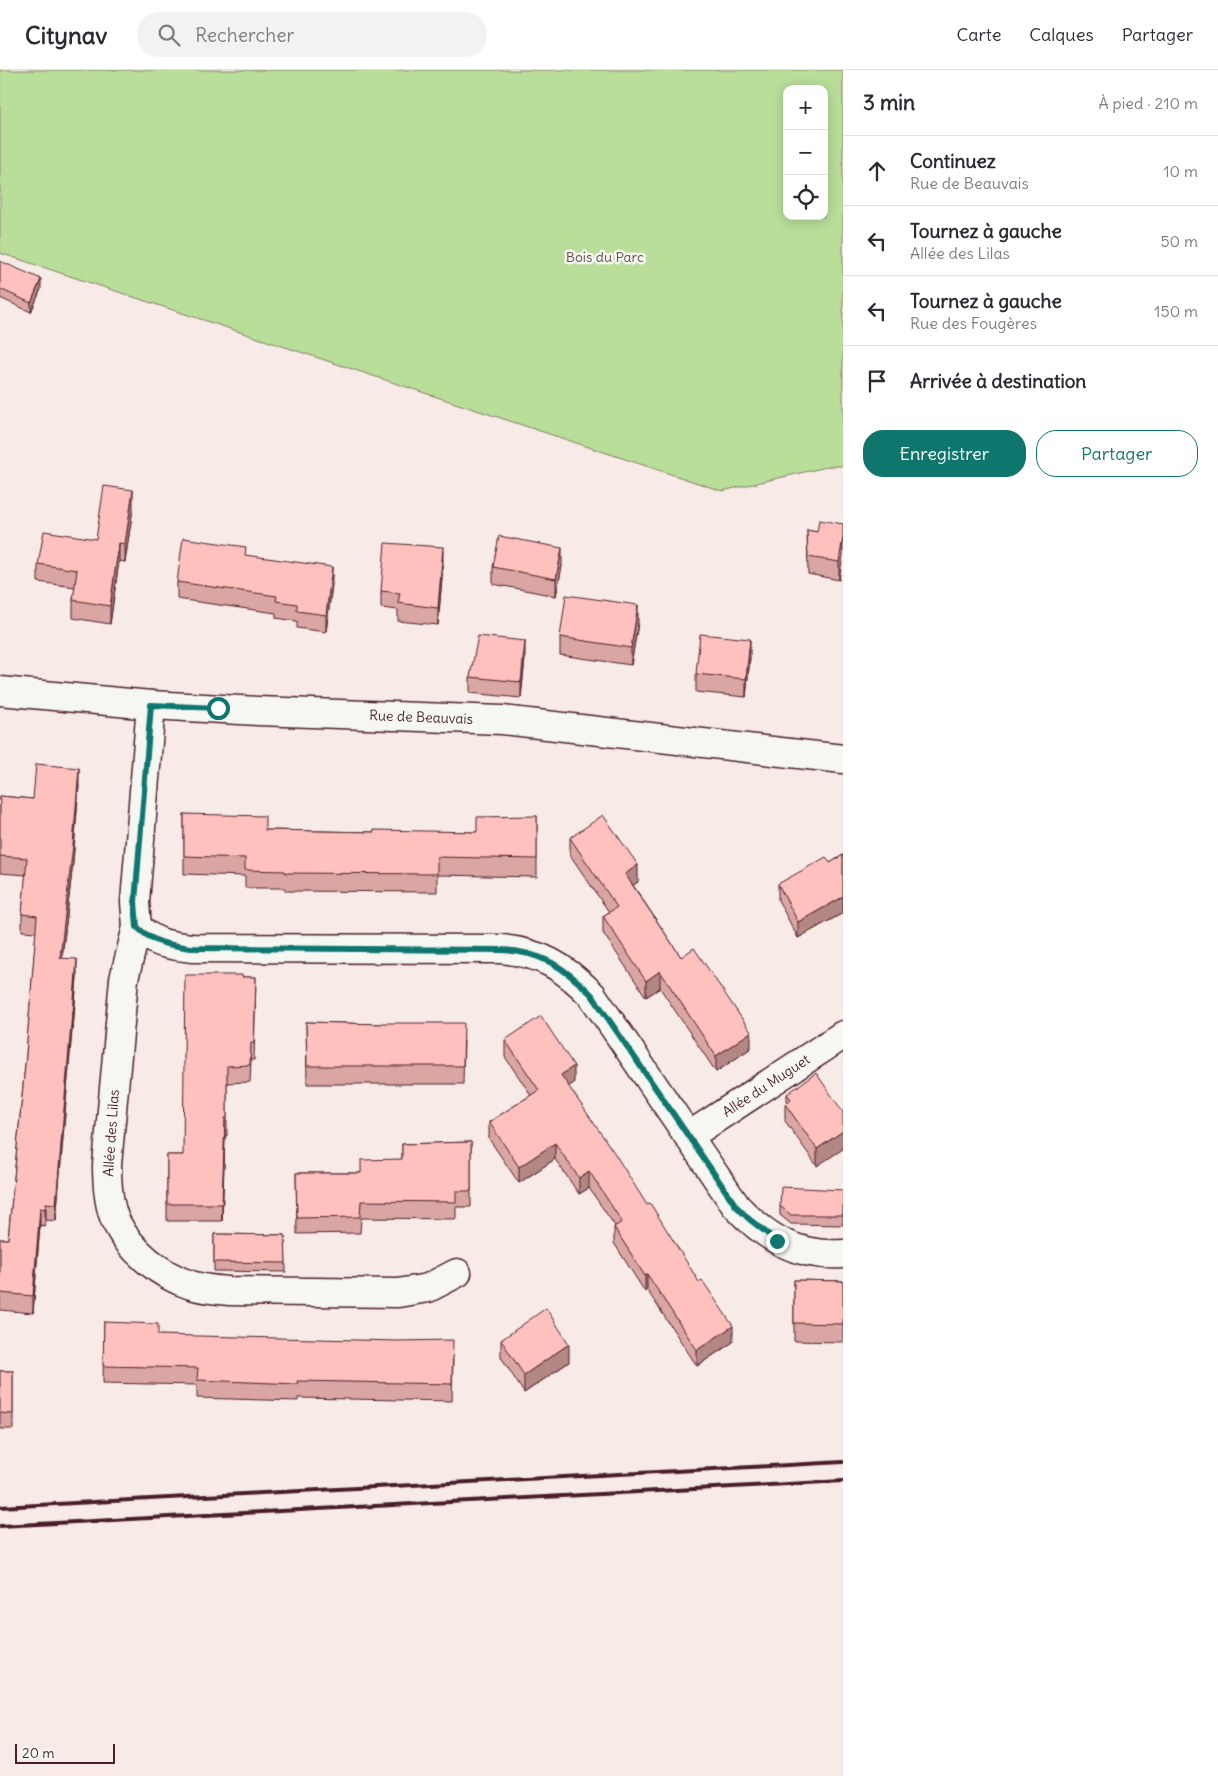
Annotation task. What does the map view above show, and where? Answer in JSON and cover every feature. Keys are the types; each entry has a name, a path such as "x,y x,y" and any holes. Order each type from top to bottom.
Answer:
{"street":[{"name":"Rue de Beauvais","path":"0,692 151,705 298,713 494,720 843,758"},
{"name":"Allée des Lilas","path":"151,705 135,902 137,927 124,979 106,1165 107,1184 116,1222 140,1254 153,1265 190,1285 229,1291 398,1292 428,1288 457,1273"},
{"path":"137,927 146,936 157,942 171,946 192,948 502,950 535,954 565,970 592,995 736,1206 761,1230 777,1241 795,1249 815,1253 843,1254"},
{"name":"Allée du Muguet","path":"689,1136 843,1035"}],"green space":[{"name":"Bois du Parc","path":"0,70 843,70 843,466 831,466 722,491 0,253"}],"building":[{"path":"0,261 41,279 31,303 0,289"},
{"path":"104,486 133,490 125,544 119,543 110,606 73,600 77,570 38,564 44,531 96,539"},
{"path":"819,520 843,524 839,562 808,557 807,530 817,532"},
{"path":"499,536 562,548 556,579 493,567"},
{"path":"183,538 246,547 245,555 332,567 326,615 297,611 297,604 276,601 277,596 177,582"},
{"path":"385,543 443,547 438,608 398,603 400,593 381,591"},
{"path":"566,595 638,605 631,648 560,637"},
{"path":"700,634 750,639 746,679 696,674"},
{"path":"478,636 525,641 521,682 470,677"},
{"path":"36,764 79,768 73,845 60,958 77,959 73,1013 56,1204 46,1203 45,1209 40,1208 33,1296 0,1293 0,1239 8,1239 37,916 22,914 27,858 0,856 0,796 33,799"},
{"path":"184,814 265,816 265,830 374,832 374,830 477,832 477,817 537,816 537,859 437,857 437,874 285,873 285,871 245,870 245,858 184,856"},
{"path":"603,815 638,865 625,874 681,957 694,948 751,1032 716,1056 660,971 646,981 603,916 617,907 570,838"},
{"path":"843,855 843,897 798,922 778,884 826,857 830,863"},
{"path":"185,975 242,975 242,977 256,977 254,1043 251,1043 250,1065 227,1066 227,1118 225,1118 222,1204 167,1204 167,1155 183,1155"},
{"path":"541,1016 574,1066 561,1075 647,1205 650,1203 699,1282 702,1280 733,1326 697,1350 647,1274 645,1276 614,1227 622,1222 589,1171 579,1178 555,1143 519,1167 489,1122 539,1090 505,1040"},
{"path":"306,1022 381,1024 464,1023 463,1066 307,1066"},
{"path":"816,1073 843,1112 843,1131 817,1149 785,1104 791,1099 787,1094"},
{"path":"471,1142 471,1191 456,1191 456,1202 361,1201 360,1217 297,1218 296,1173 361,1173 361,1160 402,1159 402,1144"},
{"path":"781,1187 843,1190 843,1215 791,1215 780,1206"},
{"path":"214,1234 285,1235 286,1263 214,1262"},
{"path":"794,1280 843,1281 843,1324 794,1323"},
{"path":"546,1308 569,1344 524,1375 501,1340"},
{"path":"104,1322 158,1324 158,1335 397,1341 453,1340 452,1384 297,1381 298,1384 197,1380 198,1368 103,1366"},
{"path":"0,1371 13,1371 13,1414 0,1413"}],"railway":[{"path":"0,1507 843,1462"},
{"path":"0,1526 843,1481"}],"route":[{"path":"218,708 151,705 135,902 137,927 146,936 171,946 192,948 502,950 535,954 565,970 592,995 736,1206 761,1230 777,1241"}]}
